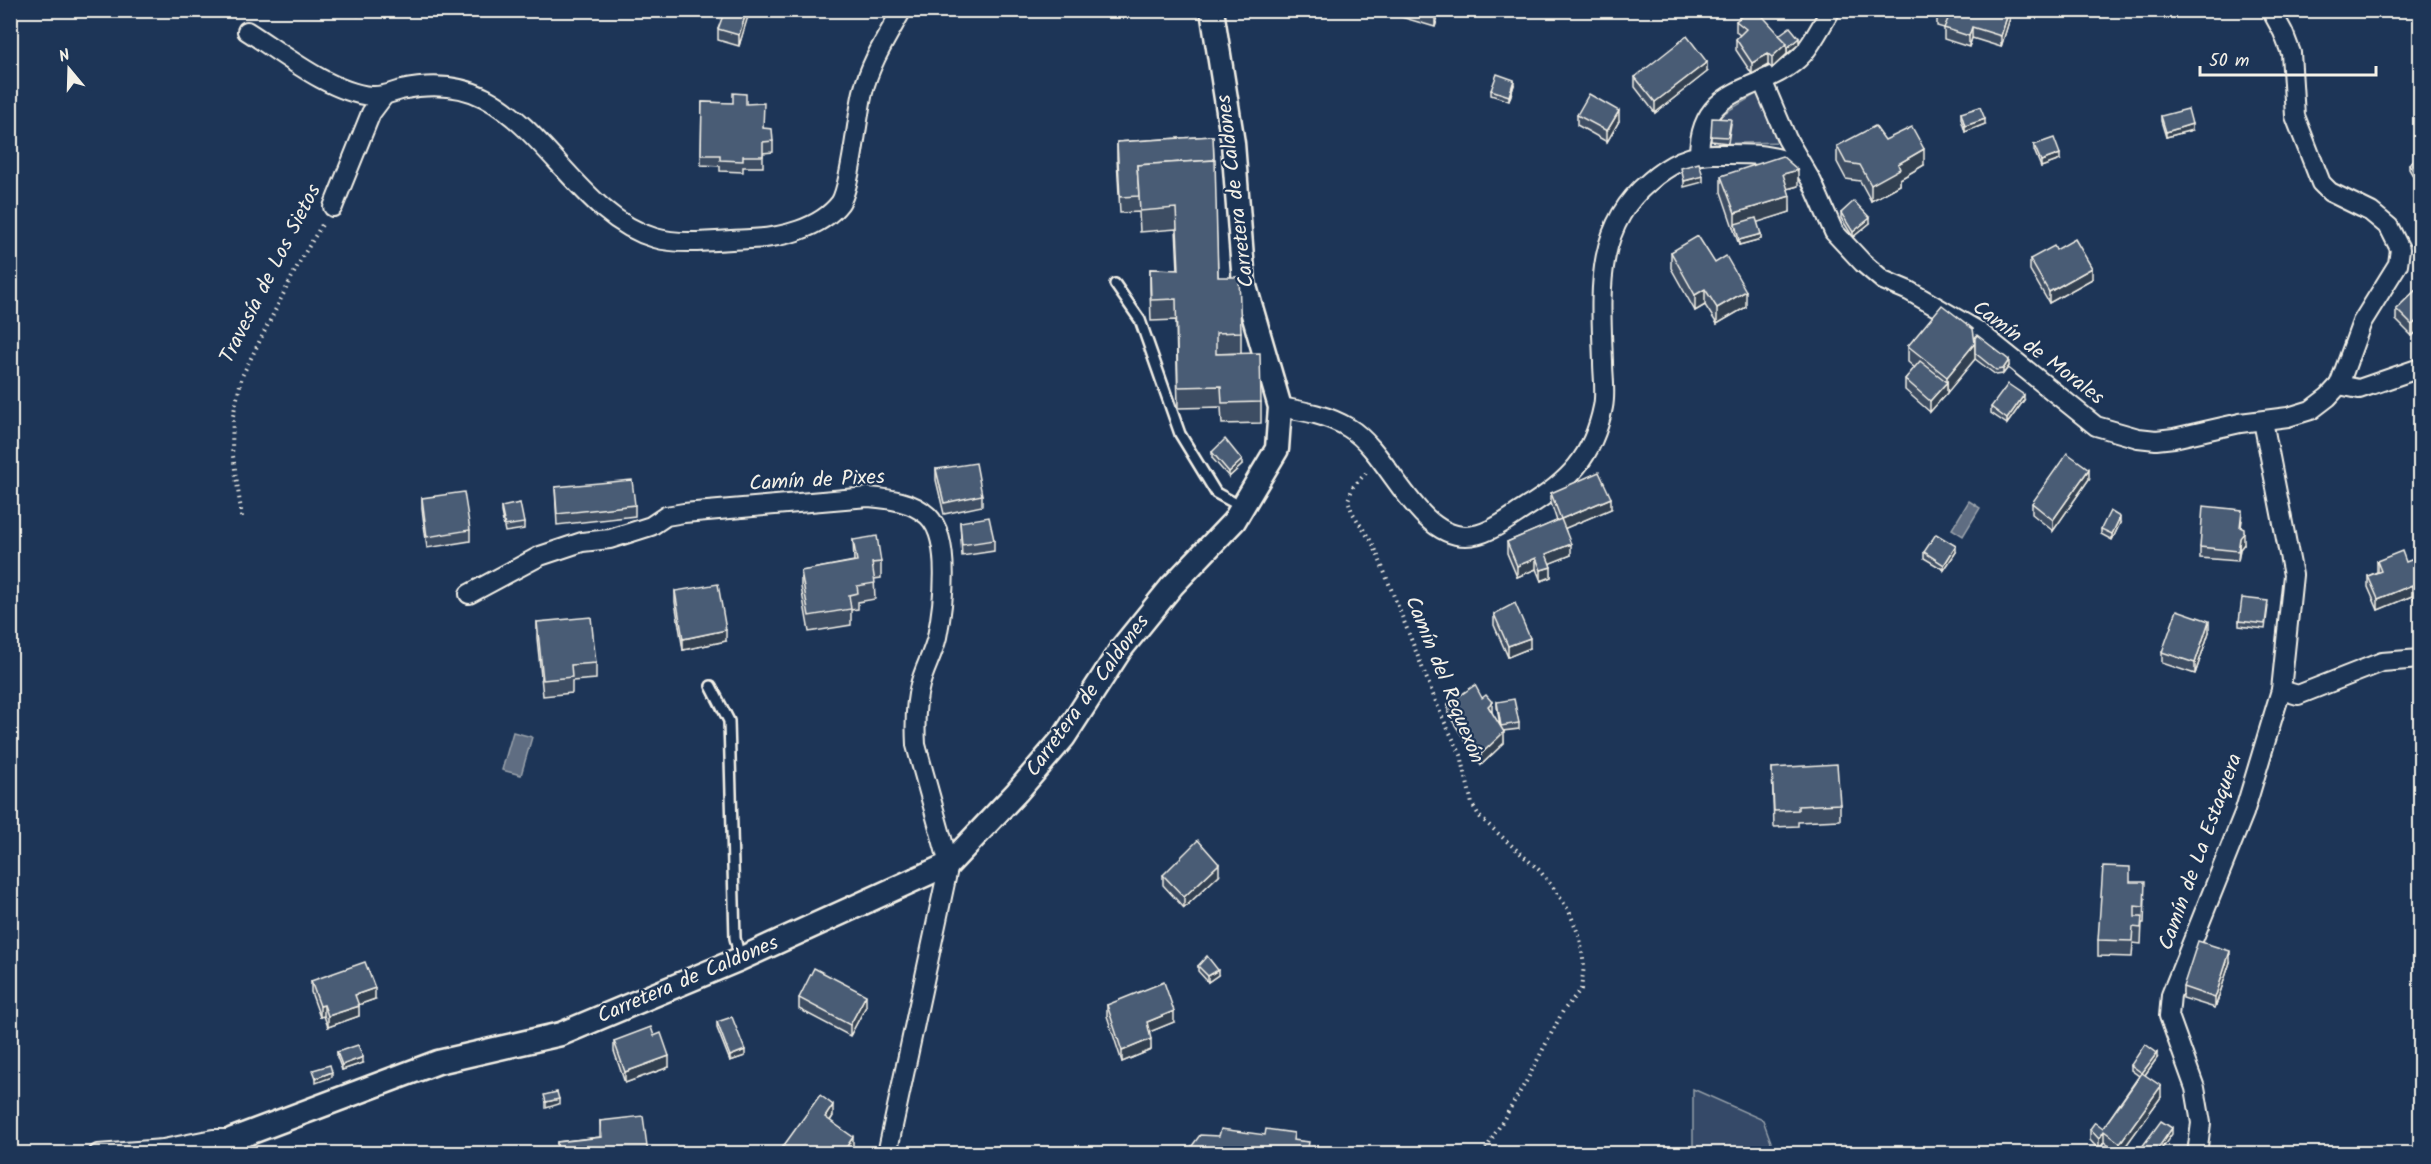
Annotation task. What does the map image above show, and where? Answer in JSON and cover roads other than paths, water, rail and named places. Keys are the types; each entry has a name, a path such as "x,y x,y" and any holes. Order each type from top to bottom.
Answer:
{"street":[{"path":"247,31 326,81 368,96 383,97 423,86 451,86 487,99 537,139 603,208 627,228 666,241 762,238 811,226 840,202 845,190 856,125 870,68 902,10"},
{"name":"Carretera de Caldones","path":"216,1154 233,1139 438,1062 561,1034 740,959 949,864 1064,737 1120,650 1172,585 1234,521 1277,449 1280,407 1244,283 1233,143 1212,10"},
{"path":"1699,154 1699,135 1712,111 1743,87 1777,74 1803,54 1831,10"},
{"name":"Camín de Morales","path":"1762,80 1801,167 1812,182 1834,232 1863,263 1883,280 1909,291 1978,331 2096,426 2118,433 2156,440 2288,417 2311,410 2339,385 2362,322 2398,264 2400,249 2389,227 2371,212 2330,192 2321,183 2295,116 2291,52 2271,10"},
{"name":"Travesía de Los Sietos","path":"333,207 371,113 383,97"},
{"path":"1280,407 1314,413 1350,429 1383,461 1421,513 1446,531 1466,536 1490,530 1558,488 1584,460 1604,407 1601,289 1608,244 1618,217 1632,196 1661,172 1685,158 1699,154 1780,156 1801,167"},
{"path":"2339,385 2359,389 2421,368"},
{"name":"Camín de La Estaquera","path":"2197,1154 2201,1123 2194,1088 2169,1016 2171,995 2244,813 2281,690 2293,575 2263,421"},
{"name":"Camín de Pixes","path":"469,594 540,556 582,542 610,539 651,526 666,516 868,496 897,500 918,508 930,518 940,537 943,559 937,637 920,685 915,726 916,745 949,864"},
{"path":"2281,690 2298,695 2382,663 2421,659"},
{"path":"887,1154 949,864"},
{"path":"98,1154 163,1149 213,1139 233,1139"}],"lane":[{"path":"1115,284 1140,320 1180,434 1216,493 1242,507"},
{"path":"711,686 729,721 735,938 740,959"}]}
